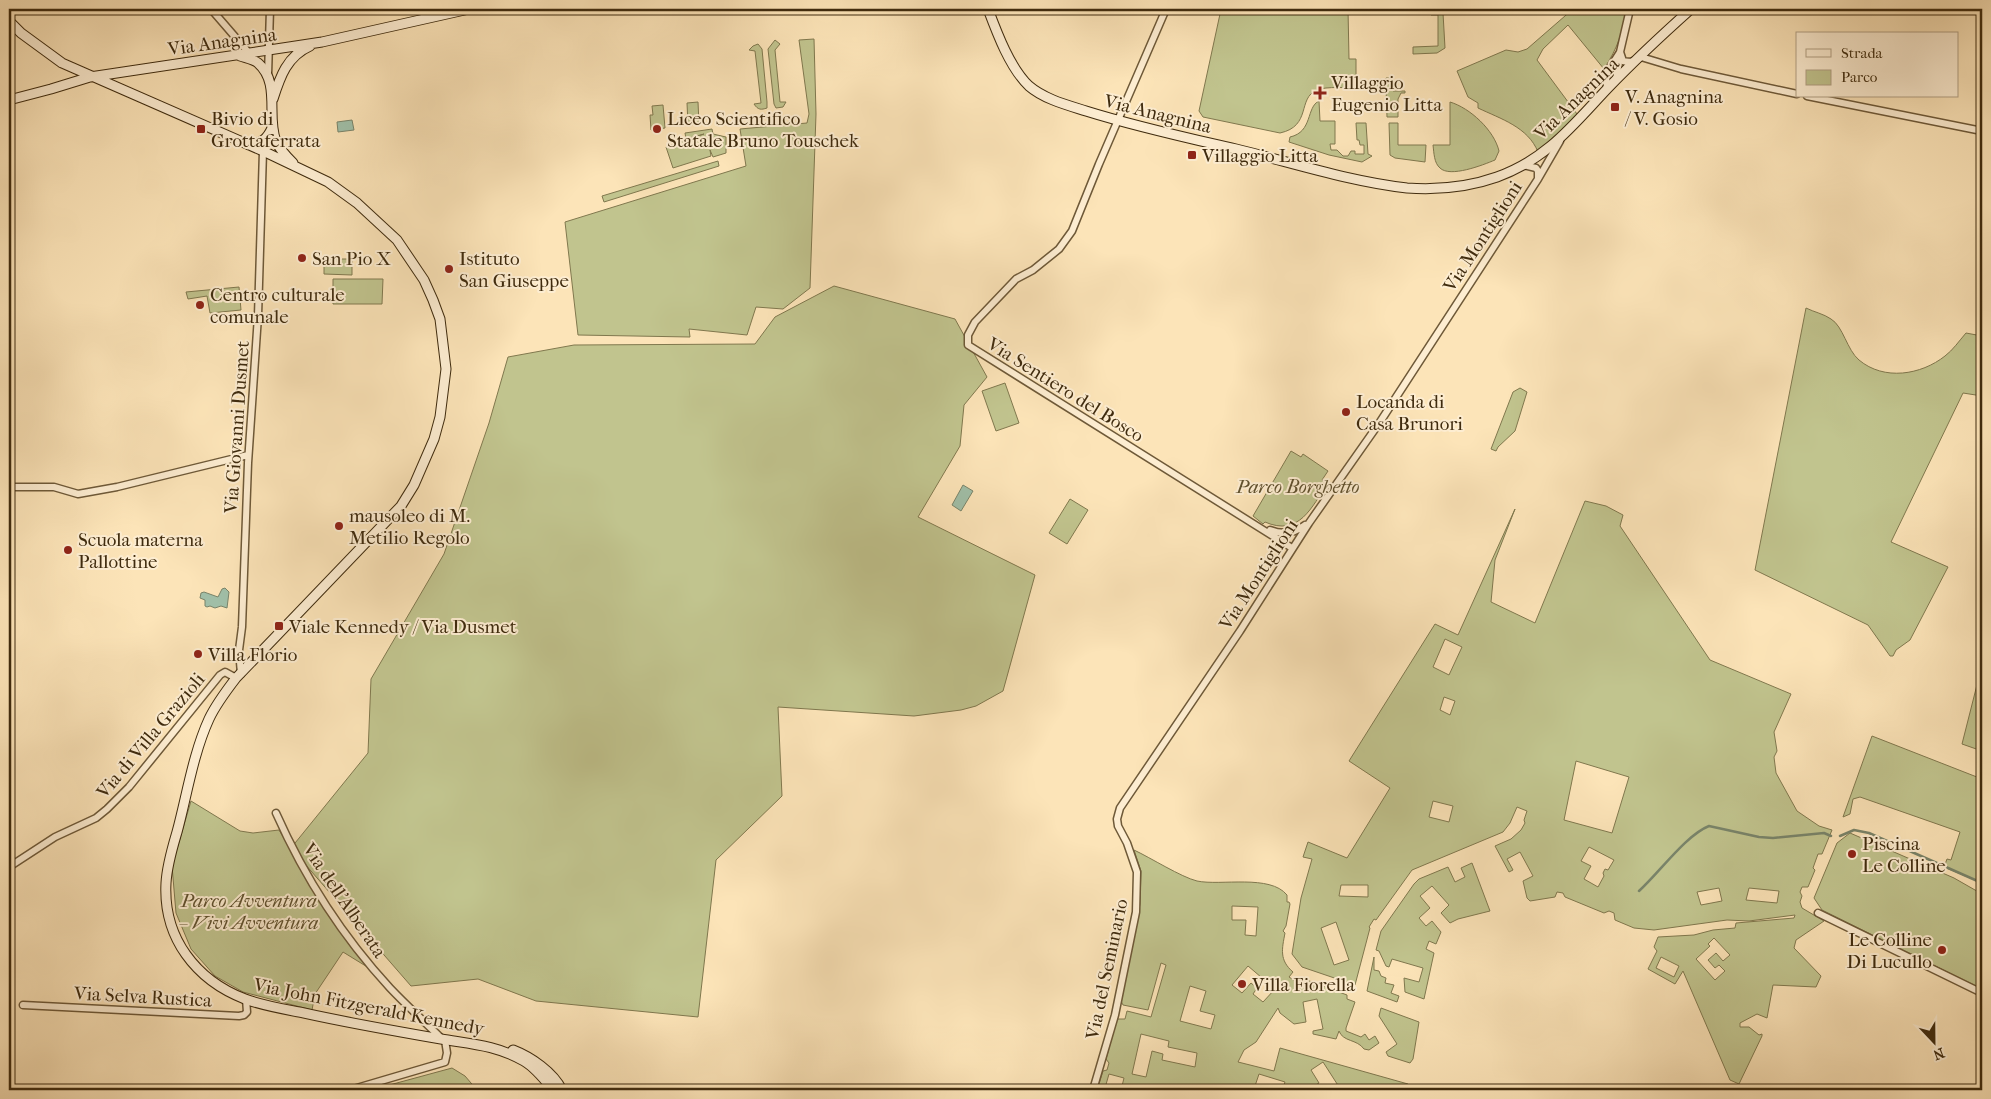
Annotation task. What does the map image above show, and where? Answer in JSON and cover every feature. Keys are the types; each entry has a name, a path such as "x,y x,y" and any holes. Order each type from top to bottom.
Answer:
{"main road":[{"name":"Via Anagnina","path":"9,100 52,90 90,77 322,42 470,9"},
{"name":"Via Anagnina","path":"988,9 1013,64 1029,86 1054,100 1119,121 1350,177 1406,188 1464,186 1497,177 1545,152 1562,137 1616,80 1692,9"},
{"name":"Via John Fitzgerald Kennedy","path":"9,21 21,33 62,63 90,77 263,151 335,187 357,203 397,240 424,280 440,319 446,368 440,417 434,439 414,485 401,506 238,676 218,703 209,720 168,861 166,891 170,917 180,948 190,962 204,975 222,988 246,999 324,1017 489,1046 525,1062 553,1090"},
{"path":"272,100 282,71 294,57 306,48 322,42"},
{"path":"237,55 257,62 268,77 272,100 272,128 276,142 283,153 298,167"},
{"path":"116,88 114,79 122,72"},
{"path":"249,145 260,143 267,138 272,128"},
{"path":"489,1046 507,1048 526,1056 549,1073 562,1090"}],"street":[{"path":"211,9 249,53"},
{"path":"268,77 270,9"},
{"name":"Via Sentiero del Bosco","path":"1166,9 1072,231 1051,256 1016,280 975,322 968,335 968,346 1292,548"},
{"path":"1616,80 1630,9"},
{"path":"1620,52 1623,61 1628,62 1640,58 1681,69 1796,94"},
{"path":"1607,89 1607,72 1620,52"},
{"path":"1817,98 1982,132"},
{"name":"Via Montiglioni","path":"1118,826 1116,819 1120,808 1130,792 1240,631 1308,523 1380,422 1538,179 1562,137"},
{"name":"Via Giovanni Dusmet","path":"238,676 242,627 248,455 258,326 263,151"},
{"path":"1523,165 1536,168 1538,179"},
{"path":"9,487 54,487 78,494 117,487 248,455"},
{"name":"Via Sentiero del Bosco","path":"1259,527 1279,534 1297,531 1308,523"},
{"name":"Via di Villa Grazioli","path":"9,867 55,837 96,818 107,810 129,787 220,675 225,672 238,676"},
{"name":"Via dell'Alberata","path":"276,813 292,848 311,882 354,945 390,988 444,1039"},
{"name":"Via del Seminario","path":"1093,1090 1115,1015 1136,912 1137,872 1127,843 1118,826"},
{"path":"1818,913 1982,993"},
{"name":"Via Selva Rustica","path":"23,1005 242,1016 247,1012 246,999"},
{"path":"350,1090 445,1062 447,1053 444,1039"}],"green space":[{"path":"1226,9 1348,9 1349,59 1356,59 1356,82 1360,82 1360,88 1317,90 1307,99 1296,124 1280,133 1203,117 1199,111 1220,14"},
{"path":"1428,9 1438,9 1443,13 1445,48 1437,53 1413,54 1413,47 1438,46 1438,15 1431,15"},
{"path":"1573,9 1627,9 1619,40 1604,69 1568,25 1543,49 1537,60 1577,114 1566,128 1538,152 1528,136 1521,130 1478,108 1478,103 1468,97 1457,71 1506,50 1518,52 1527,49"},
{"path":"814,39 816,114 810,288 783,309 756,307 747,335 689,329 690,337 578,335 565,222 746,166 740,129 807,123 809,114 799,40"},
{"path":"775,40 780,44 775,50 780,102 786,102 783,107 776,108 768,49"},
{"path":"758,44 762,49 767,102 767,108 761,109 754,104 761,103 755,51 749,50"},
{"path":"1386,78 1393,78 1393,91 1405,91 1405,93 1401,93 1398,99 1398,117 1387,117 1386,88 1366,88 1366,85 1386,85"},
{"path":"1319,101 1320,121 1335,121 1335,144 1330,144 1331,150 1337,150 1343,156 1348,156 1351,151 1355,151 1355,154 1364,154 1364,145 1360,145 1359,140 1357,140 1356,123 1366,123 1368,154 1372,156 1362,162 1329,155 1289,142 1290,137 1297,134 1306,125 1312,108"},
{"path":"698,102 699,124 688,125 687,103"},
{"path":"1450,102 1465,109 1487,128 1499,151 1495,160 1451,172 1445,171 1438,166 1433,145 1450,145"},
{"path":"663,105 665,128 651,130 650,115 653,115 652,106"},
{"path":"1389,123 1398,123 1398,145 1426,145 1425,162 1395,158 1390,155"},
{"path":"712,129 713,134 726,137 726,153 713,157 710,150 711,156 673,168 666,147 704,134 686,139 685,133"},
{"path":"718,161 719,166 604,202 602,196"},
{"path":"324,259 352,259 352,275 324,274"},
{"path":"333,279 383,279 382,304 333,304"},
{"path":"834,286 955,319 987,377 964,405 960,446 918,517 1035,575 1003,691 976,706 961,710 914,716 778,707 782,796 716,860 698,1017 536,1001 478,979 411,986 291,848 368,753 371,679 444,554 489,423 508,357 574,345 755,344 775,317"},
{"path":"239,287 241,310 210,313 207,296 188,299 186,292"},
{"path":"1806,308 1835,322 1859,360 1869,367 1891,373 1902,373 1925,368 1951,351 1966,333 1982,336 1982,396 1963,393 1891,542 1948,567 1910,640 1896,650 1893,656 1890,656 1868,625 1755,570"},
{"path":"1005,383 1019,423 996,431 982,391"},
{"path":"1520,388 1527,392 1515,431 1496,451 1491,449 1513,392"},
{"name":"Parco Borghetto","path":"1291,451 1301,457 1303,454 1328,471 1322,480 1327,484 1310,510 1296,523 1287,526 1277,526 1265,522 1263,524 1253,516"},
{"path":"1070,499 1088,510 1067,544 1049,533"},
{"path":"1585,501 1606,506 1623,515 1620,526 1710,660 1791,694 1774,732 1777,751 1774,757 1776,773 1797,811 1819,826 1832,830 1822,854 1818,854 1813,868 1815,870 1808,887 1802,887 1800,892 1802,908 1824,921 1796,940 1794,948 1821,976 1816,987 1773,985 1767,1018 1757,1014 1740,1023 1740,1027 1749,1027 1759,1035 1762,1034 1762,1036 1739,1084 1730,1080 1683,971 1675,984 1648,969 1657,951 1654,947 1658,937 1694,935 1713,930 1735,928 1736,923 1794,918 1795,915 1749,921 1727,920 1654,930 1634,928 1615,920 1614,913 1609,911 1604,913 1565,897 1563,893 1557,892 1555,897 1530,901 1527,898 1523,881 1533,876 1520,852 1507,859 1513,870 1509,872 1495,846 1511,839 1521,830 1525,823 1527,811 1517,807 1510,823 1503,832 1412,870 1369,927 1355,985 1302,967 1292,954 1301,898 1312,859 1303,857 1308,842 1347,858 1390,788 1349,761 1435,624 1458,635 1515,509 1495,560 1491,602 1535,623","holes":["1445,639 1462,647 1449,675 1433,667","1444,697 1455,701 1450,715 1440,710","1576,761 1629,777 1612,833 1564,820","1433,801 1453,806 1449,822 1429,817","1589,847 1614,860 1608,870 1605,869 1604,876 1598,887 1584,879 1591,866 1581,861","1341,885 1368,885 1368,897 1339,896","1719,888 1722,901 1701,905 1697,892","1749,888 1779,891 1777,903 1746,900","1336,922 1349,960 1334,965 1321,928","1714,938 1730,955 1723,961 1716,953 1708,960 1715,968 1719,965 1725,971 1715,980 1696,959 1710,946 1708,944","1661,957 1679,966 1674,977 1656,968"]},
{"path":"1982,665 1982,751 1962,744"},
{"path":"1872,736 1982,779 1982,883 1944,867 1947,859 1951,860 1960,832 1860,797 1853,799 1850,814 1843,817"},
{"name":"Parco Avventura – Vivi Avventura","path":"191,801 240,831 253,833 279,830 350,946 369,968 343,952 315,994 312,1010 243,992 215,976 191,949 176,913 172,866"},
{"name":"Le Colline Di Lucullo","path":"1850,833 1954,878 1982,894 1982,989 1822,910 1814,898 1837,843"},
{"path":"1134,850 1175,872 1197,881 1257,883 1279,889 1287,895 1287,902 1290,904 1286,926 1283,931 1285,933 1284,959 1293,972 1289,977 1295,981 1296,979 1302,982 1304,979 1347,995 1347,999 1355,1002 1346,1031 1361,1037 1365,1034 1369,1040 1375,1036 1379,1043 1369,1050 1344,1037 1339,1031 1336,1039 1313,1034 1313,1031 1323,1029 1317,999 1303,1002 1306,1022 1294,1024 1280,1013 1278,1008 1256,1042 1244,1050 1238,1062 1274,1071 1280,1048 1408,1084 1406,1089 1341,1090 1323,1062 1311,1070 1319,1083 1307,1090 1282,1090 1285,1082 1259,1074 1254,1089 1256,1090 1121,1090 1124,1078 1109,1074 1105,1088 1112,1090 1097,1090 1103,1071 1107,1070 1109,1063 1106,1059 1117,1019 1125,1019 1127,1011 1151,1017 1166,965 1161,963 1148,1010 1123,1005 1121,1001 1140,904 1141,871","holes":["1232,906 1258,907 1256,936 1245,935 1246,920 1232,920","1248,966 1275,989 1263,1002 1253,994 1257,988 1251,983 1242,993 1232,985","1190,986 1206,991 1200,1011 1215,1015 1211,1029 1180,1021","1141,1034 1169,1041 1168,1047 1197,1053 1195,1067 1162,1060 1163,1054 1152,1051 1146,1077 1132,1074"]},
{"path":"1472,863 1490,911 1458,919 1450,923 1441,913 1449,905 1432,886 1420,896 1430,908 1419,918 1426,926 1432,921 1441,932 1436,944 1429,941 1426,949 1434,953 1424,999 1405,992 1404,978 1419,982 1423,968 1392,959 1389,967 1386,966 1379,951 1376,950 1381,931 1419,879 1448,867 1455,882 1465,877 1461,868"},
{"path":"1374,957 1374,970 1379,971 1381,976 1386,978 1385,983 1394,985 1391,993 1399,996 1397,1002 1367,991"},
{"path":"1381,1008 1419,1022 1413,1059 1410,1063 1388,1056 1386,1052 1397,1044 1379,1016"},
{"path":"452,1068 465,1076 477,1090 371,1090"}],"shaded area":[{"path":"352,120 354,130 338,132 337,122"},
{"path":"963,485 973,491 961,511 952,505"},
{"path":"225,588 229,592 227,608 221,606 215,608 207,607 205,606 205,600 200,598 201,593 204,592 218,597 222,589"}],"waterway":[{"path":"1639,891 1691,837 1709,826 1759,837 1773,838 1824,833 1831,836"},
{"path":"1840,836 1854,830 1869,833 1982,883"}],"place":[{"name":"Villaggio Eugenio Litta","path":"1320,93"},
{"name":"V. Anagnina / V. Gosio","path":"1615,107"},
{"name":"Bivio di Grottaferrata","path":"201,129"},
{"name":"Liceo Scientifico Statale Bruno Touschek","path":"657,129"},
{"name":"Villaggio Litta","path":"1192,155"},
{"name":"San Pio X","path":"302,258"},
{"name":"Istituto San Giuseppe","path":"449,269"},
{"name":"Centro culturale comunale","path":"200,305"},
{"name":"Locanda di Casa Brunori","path":"1346,412"},
{"name":"mausoleo di M. Metilio Regolo","path":"339,526"},
{"name":"Scuola materna Pallottine","path":"68,550"},
{"name":"Viale Kennedy / Via Dusmet","path":"279,626"},
{"name":"Villa Florio","path":"198,654"},
{"name":"Piscina Le Colline","path":"1852,854"},
{"name":"Le Colline Di Lucullo","path":"1942,950"},
{"name":"Villa Fiorella","path":"1242,984"}]}
